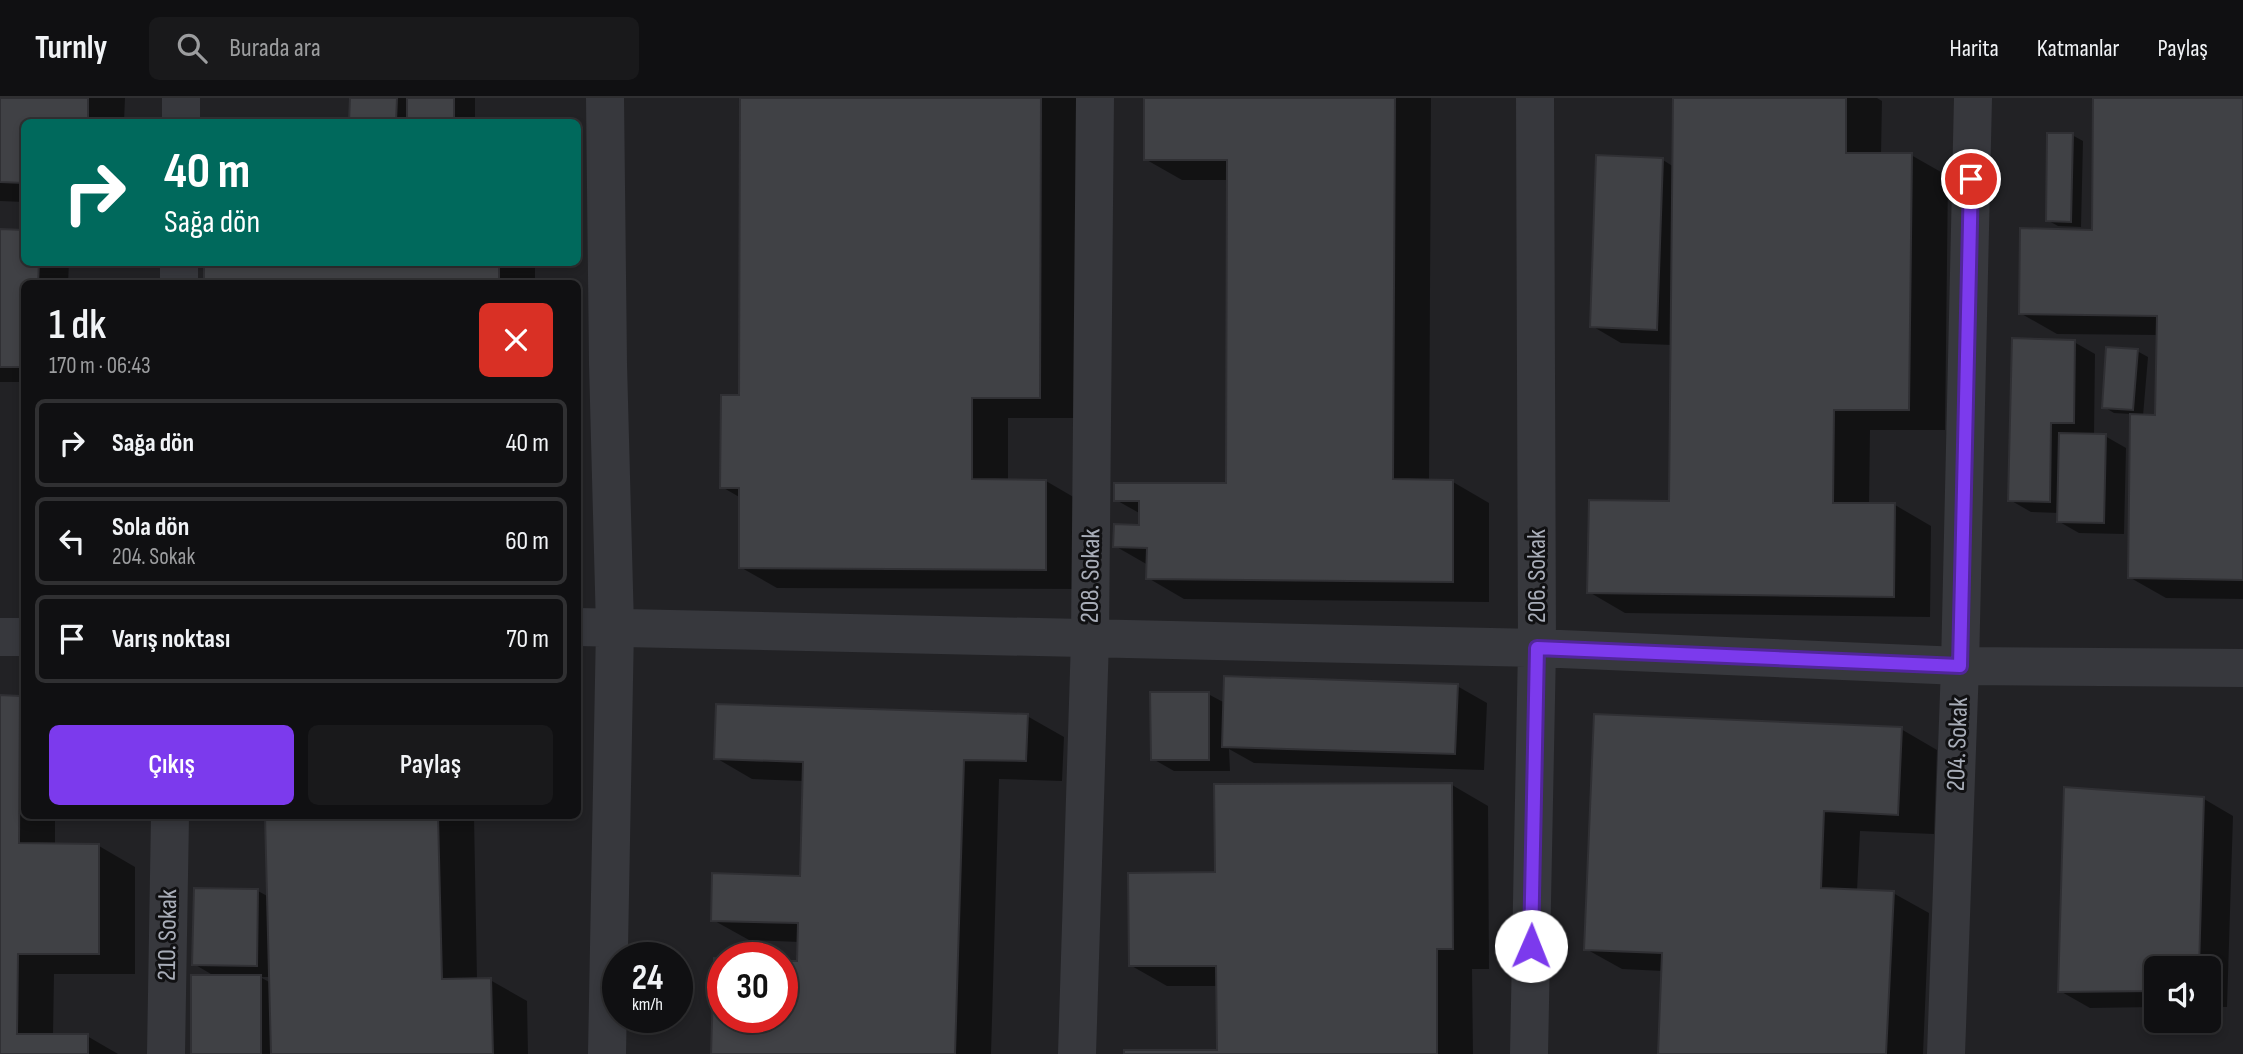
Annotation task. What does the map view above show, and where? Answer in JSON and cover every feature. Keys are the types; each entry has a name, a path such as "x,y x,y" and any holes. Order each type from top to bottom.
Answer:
{"street":[{"path":"181,98 181,119"},
{"path":"605,98 615,627 607,1054"},
{"name":"208. Sokak","path":"1077,1054 1090,639 1095,98"},
{"name":"206. Sokak","path":"1529,1054 1537,648 1535,98"},
{"name":"204. Sokak","path":"1946,1054 1960,666 1973,98"},
{"path":"581,627 1537,648 1960,666 2243,668"},
{"path":"0,637 21,637"},
{"name":"210. Sokak","path":"166,1054 170,819"}],"shaded area":[{"path":"0,98 2243,98 2243,1054 0,1054"}],"building":[{"path":"0,98 88,98 88,119 21,119 21,183 0,182"},
{"path":"350,98 397,98 396,119 349,119"},
{"path":"407,98 454,98 454,119 407,119"},
{"path":"740,98 1041,98 1040,398 972,398 972,479 1046,480 1046,570 739,568 739,488 720,488 721,395 739,395"},
{"path":"1144,98 1395,98 1393,479 1453,480 1453,582 1146,579 1147,548 1113,547 1114,524 1139,525 1139,501 1114,501 1114,483 1226,483 1227,160 1144,160"},
{"path":"1673,98 1846,98 1846,153 1912,153 1909,410 1834,410 1833,503 1895,503 1894,597 1587,593 1589,500 1669,501"},
{"path":"2093,98 2243,98 2243,580 2128,578 2130,414 2155,415 2157,316 2019,314 2020,228 2092,230"},
{"path":"2047,133 2073,133 2071,222 2046,221"},
{"path":"1596,155 1663,158 1657,330 1590,327"},
{"path":"0,229 21,230 21,266 39,266 38,280 21,280 21,367 0,367"},
{"path":"204,266 499,266 499,280 204,280"},
{"path":"2012,338 2075,340 2074,423 2051,423 2050,502 2008,501"},
{"path":"2106,347 2138,349 2133,410 2102,408"},
{"path":"2059,433 2106,434 2104,523 2057,522"},
{"path":"1224,676 1458,684 1455,754 1222,747"},
{"path":"1150,692 1209,692 1209,760 1151,760"},
{"path":"0,695 20,696 19,843 99,844 99,954 18,954 17,1034 88,1034 88,1054 0,1054"},
{"path":"716,704 1028,714 1026,761 964,760 955,1054 711,1054 712,1033 798,1033 798,923 711,921 712,873 800,876 803,762 714,759"},
{"path":"1594,714 1902,727 1898,815 1824,811 1821,888 1894,891 1886,1054 1658,1054 1662,953 1584,950"},
{"path":"1452,783 1453,949 1437,949 1437,1054 1124,1054 1124,1050 1217,1050 1216,966 1129,966 1128,873 1215,872 1214,784"},
{"path":"2064,787 2204,797 2199,956 2144,956 2144,991 2058,992"},
{"path":"265,819 438,819 442,979 491,978 493,1054 271,1054"},
{"path":"194,888 258,889 257,966 192,965"},
{"path":"191,975 261,975 261,1054 191,1054"}],"route":[{"path":"1531,946 1537,648 1960,666 1971,179"}]}
